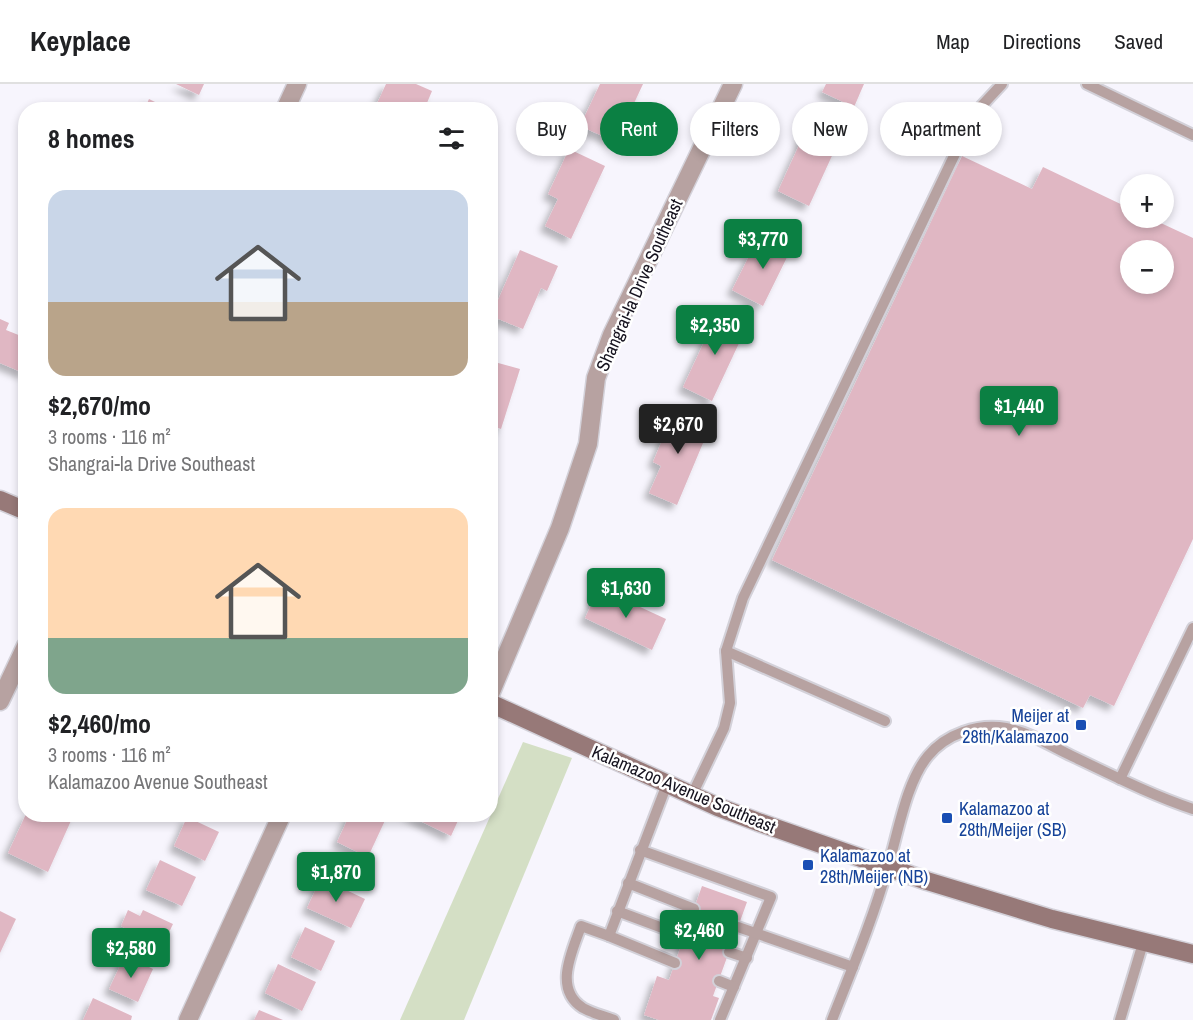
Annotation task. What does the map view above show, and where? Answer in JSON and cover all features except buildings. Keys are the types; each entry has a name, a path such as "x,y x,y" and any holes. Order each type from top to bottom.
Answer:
{"main road":[{"path":"0,500 18,508"},
{"name":"Kalamazoo Avenue Southeast","path":"498,707 667,784 758,822 888,867 1074,926 1193,954"}],"street":[{"path":"289,102 297,84"},
{"name":"Shangrai-la Drive Southeast","path":"498,675 560,528 588,444 596,378 612,335 733,84"},
{"path":"0,701 18,663"},
{"path":"188,1020 278,822"}],"lane":[{"path":"692,795 724,728 730,682 726,651 742,598 974,114 1002,84"},
{"path":"1087,84 1193,135"},
{"path":"1120,779 1193,628"},
{"path":"726,651 885,721"},
{"path":"832,1020 888,867 916,776 928,756 944,741 964,731 986,726 1007,728 1029,735 1120,779 1193,809"},
{"path":"609,936 667,784"},
{"path":"640,850 771,897 720,1020"},
{"path":"628,883 694,909"},
{"path":"617,911 684,936"},
{"path":"614,1020 582,1007 569,992 566,972 581,926 675,963"},
{"path":"738,927 853,966"},
{"path":"1120,1020 1143,943"},
{"path":"729,952 747,958"},
{"path":"719,981 734,987"}],"green space":[{"path":"523,742 572,758 464,1020 400,1020 488,822 498,822 498,799"}],"place":[{"name":"Meijer at 28th/Kalamazoo","path":"1081,725"},
{"name":"Kalamazoo at 28th/Meijer (SB)","path":"947,818"},
{"name":"Kalamazoo at 28th/Meijer (NB)","path":"808,865"}]}
